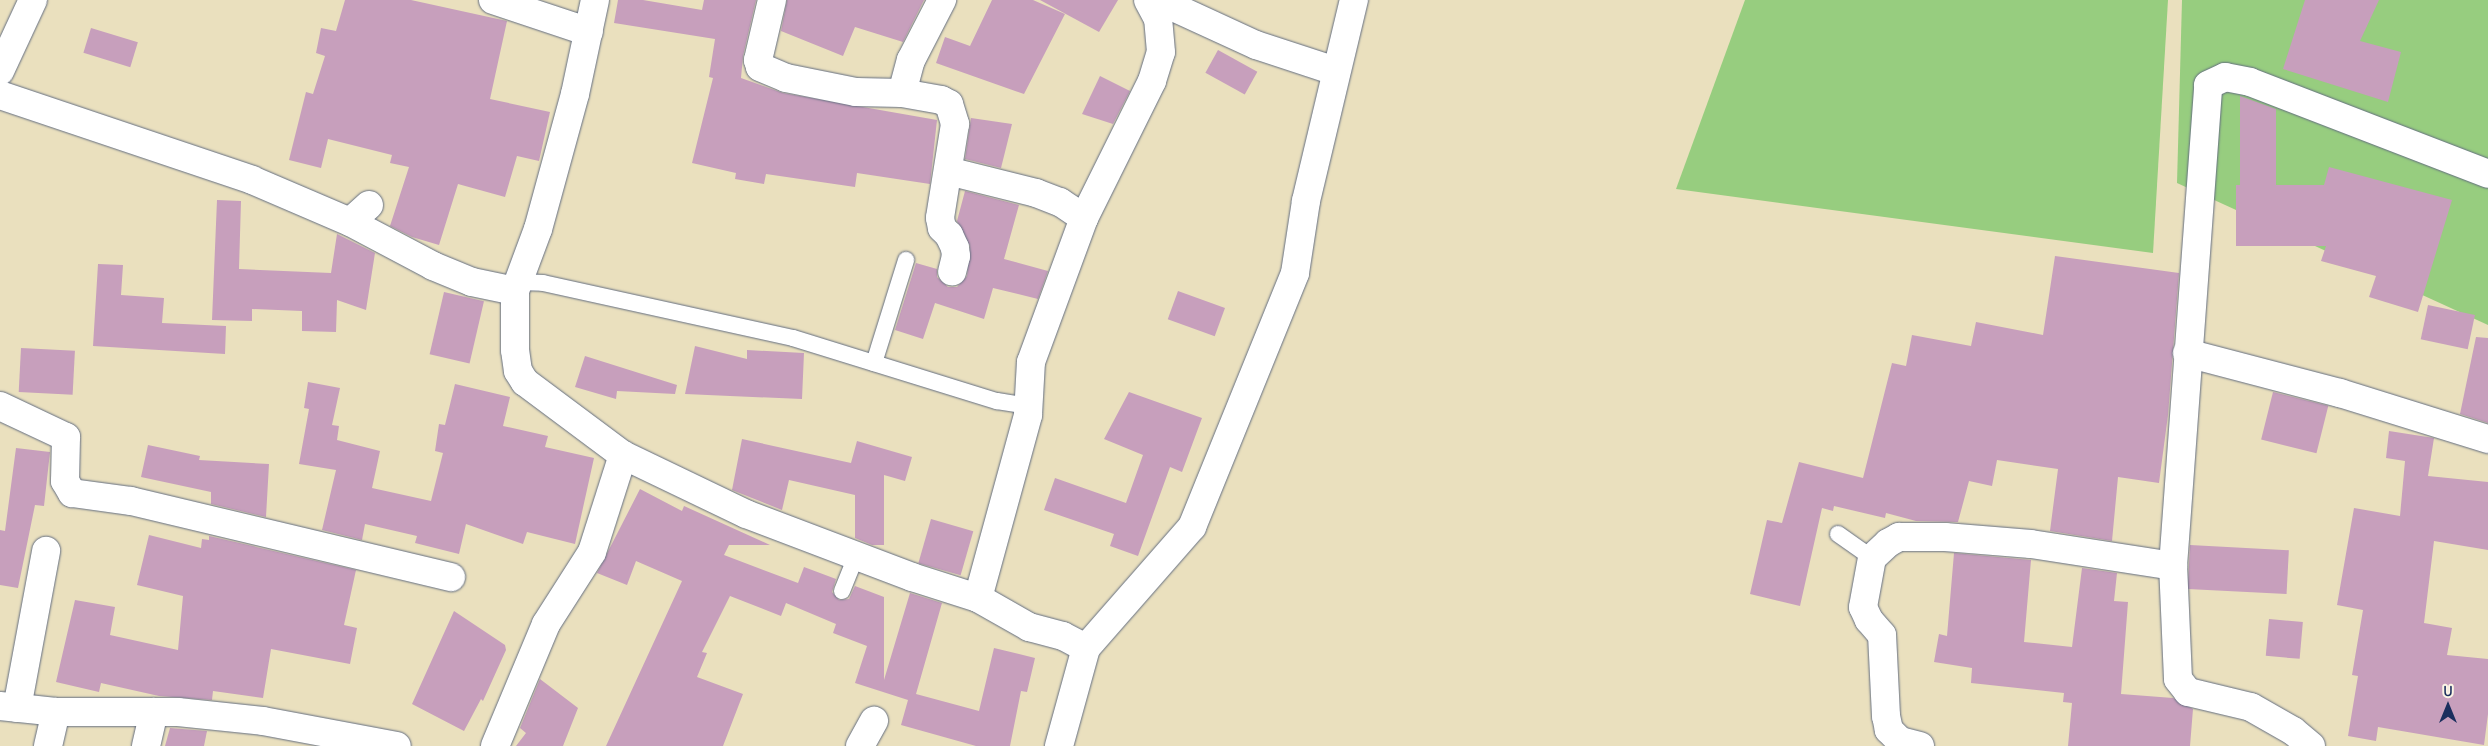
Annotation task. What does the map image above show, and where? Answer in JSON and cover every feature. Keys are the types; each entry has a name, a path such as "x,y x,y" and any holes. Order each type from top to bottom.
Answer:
{"street":[{"path":"0,71 33,0"},
{"path":"493,0 590,32"},
{"path":"595,0 590,32 538,229 517,287 515,350 518,371 525,382 623,455 746,514 856,556 978,598 1030,627 1063,636 1086,648"},
{"path":"772,0 758,60 760,67 786,78 856,92 902,93 942,100 949,104 955,124 940,218 956,256 952,272"},
{"path":"902,93 911,60 942,0"},
{"path":"978,598 1028,406 1031,362 1084,218 1152,81 1162,52 1158,19 1148,0"},
{"path":"1158,0 1256,45 1335,72"},
{"path":"1059,746 1086,648 1192,527 1294,273 1306,201 1335,72 1354,0"},
{"path":"2311,746 2293,730 2251,707 2188,692 2180,686 2173,566 2208,85 2225,77 2250,82 2488,174"},
{"path":"0,95 252,180 360,214 432,266 472,282 517,287"},
{"path":"948,171 1036,193 1060,202 1084,218"},
{"path":"2187,353 2340,393 2488,439"},
{"path":"0,406 66,437 65,481 72,493 132,501 451,577"},
{"path":"495,746 546,624 592,552 623,455"},
{"path":"1920,746 1900,741 1889,730 1886,716 1882,635 1869,620 1863,607 1872,558 1899,537 1945,537 2031,544 2173,566"},
{"path":"46,551 8,707 56,712 154,712 263,722 397,746"},
{"path":"48,746 56,712"},
{"path":"146,746 154,712"},
{"path":"860,746 874,722"}],"lane":[{"path":"874,363 906,260"},
{"path":"517,287 543,283 759,330 997,401 1028,406"},
{"path":"1838,534 1872,558"},
{"path":"842,591 856,556"}],"green space":[{"path":"1745,0 2168,0 2153,253 1676,189"},
{"path":"2182,0 2488,0 2488,325 2177,183"}],"building":[{"path":"345,0 411,0 507,21 490,99 550,112 539,161 517,156 505,197 458,184 439,245 412,237 390,226 409,167 390,163 392,155 328,139 321,168 289,160 306,92 313,94 325,56 316,53 321,28 336,31"},
{"path":"618,0 643,0 702,10 704,0 756,0 743,56 741,78 783,93 937,120 930,184 857,173 855,187 766,174 764,184 735,179 736,173 692,163 713,78 709,77 715,39 614,23"},
{"path":"787,0 924,0 903,42 855,27 843,56 781,31"},
{"path":"992,0 1033,0 1065,14 1024,94 936,63 945,37 970,46"},
{"path":"1040,0 1118,0 1099,32"},
{"path":"2305,0 2379,0 2360,41 2401,52 2388,102 2283,69"},
{"path":"91,28 138,42 130,67 83,53"},
{"path":"1218,50 1257,72 1245,95 1205,73"},
{"path":"1100,76 1130,91 1113,124 1082,114"},
{"path":"2240,96 2276,109 2276,185 2324,185 2329,167 2452,200 2418,312 2369,297 2376,276 2321,261 2326,246 2236,246 2236,185 2240,185"},
{"path":"971,118 1012,124 1001,168 965,159"},
{"path":"965,191 1019,205 1004,259 1048,271 1038,299 993,288 984,319 935,303 923,339 895,330 916,263 937,269 937,277 948,287 957,287 967,276 970,246 957,221"},
{"path":"217,200 241,201 239,269 331,273 337,234 375,253 366,310 337,300 336,332 302,331 302,311 252,309 252,321 212,320"},
{"path":"2055,256 2179,273 2168,415 2159,483 2118,477 2112,541 2050,531 2058,469 1997,460 1992,486 1969,481 1958,522 1916,521 1886,513 1885,518 1834,506 1833,511 1822,508 1800,606 1750,594 1767,520 1782,523 1799,462 1863,478 1892,363 1906,366 1912,335 1971,346 1976,322 2043,335"},
{"path":"98,264 123,265 121,295 164,298 162,323 226,326 225,354 93,346"},
{"path":"1178,291 1225,308 1215,336 1168,319"},
{"path":"444,292 484,301 470,364 430,354"},
{"path":"2428,305 2475,315 2468,349 2421,339"},
{"path":"2476,337 2488,338 2488,423 2460,414"},
{"path":"695,346 747,359 747,350 804,353 802,399 685,394"},
{"path":"21,348 75,351 73,395 19,392"},
{"path":"585,356 677,385 675,394 617,391 616,399 575,387"},
{"path":"308,382 340,388 332,425 339,426 337,440 380,451 372,488 431,501 443,453 435,451 439,424 445,425 455,384 510,397 503,426 548,436 545,447 594,458 575,544 527,532 523,544 466,524 459,554 415,543 417,536 365,524 362,540 322,530 336,470 299,464 309,409 304,408"},
{"path":"1129,392 1202,418 1182,472 1170,467 1138,556 1110,546 1114,534 1044,510 1055,478 1126,503 1143,455 1104,439"},
{"path":"2273,392 2328,406 2316,453 2261,440"},
{"path":"2389,431 2434,438 2428,476 2488,482 2488,550 2434,541 2424,623 2452,628 2447,655 2488,659 2488,714 2484,745 2378,727 2376,741 2348,736 2358,676 2352,675 2363,610 2337,605 2354,508 2400,516 2405,461 2386,458"},
{"path":"742,439 851,463 857,441 912,457 905,481 884,475 884,545 872,545 855,538 855,495 789,480 782,510 732,490"},
{"path":"148,445 200,456 199,460 269,464 266,517 211,504 211,492 141,477"},
{"path":"16,448 50,452 44,506 35,505 18,588 0,585 0,530 5,531"},
{"path":"640,489 682,511 684,506 770,545 729,545 724,555 798,583 804,567 836,579 832,592 839,600 849,599 855,586 884,597 884,680 910,593 942,603 916,694 979,711 994,648 1035,658 1027,692 1021,691 1010,746 976,746 901,725 908,700 855,683 867,646 833,633 836,624 786,603 781,616 730,596 702,652 707,653 697,677 743,694 723,746 606,746 682,581 636,561 627,585 597,573"},
{"path":"931,519 973,531 961,575 918,563"},
{"path":"149,535 201,548 202,539 209,540 209,536 356,570 344,625 357,628 350,664 271,649 263,698 213,691 212,700 159,696 101,683 99,692 56,682 75,600 115,607 110,635 178,650 183,596 137,585"},
{"path":"2190,545 2289,550 2287,594 2188,589"},
{"path":"1954,553 2031,560 2024,642 2072,647 2082,568 2117,573 2114,601 2128,602 2121,694 2173,698 2193,709 2190,746 2068,746 2072,703 2063,702 2064,693 1971,683 1972,668 1934,662 1939,634 1947,636"},
{"path":"454,611 505,645 506,650 483,701 481,699 464,731 412,704"},
{"path":"2269,619 2303,622 2300,659 2266,656"},
{"path":"540,679 578,708 563,746 516,746 526,733 520,728"},
{"path":"170,728 207,731 204,746 165,746"}]}
